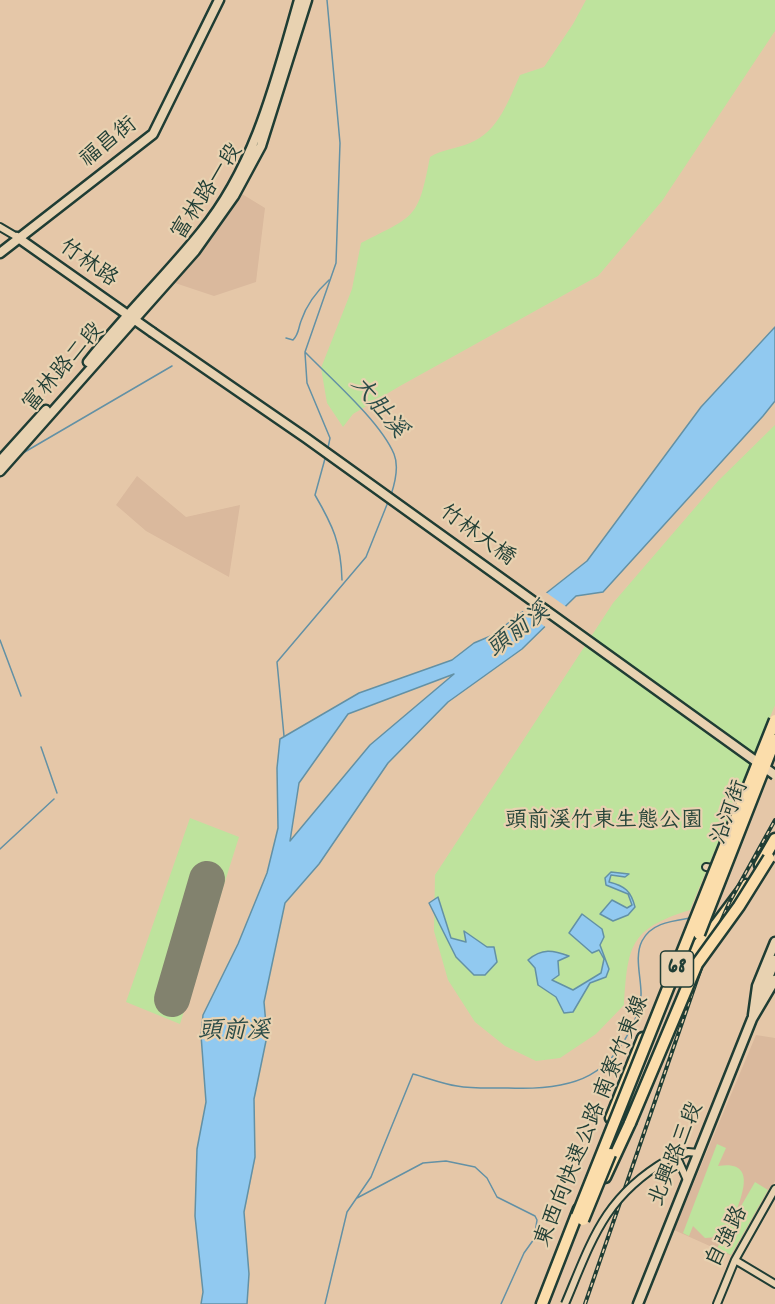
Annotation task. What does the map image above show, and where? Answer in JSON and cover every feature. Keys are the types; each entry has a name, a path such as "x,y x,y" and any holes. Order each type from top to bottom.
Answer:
{"highway":[{"name":"東西向快速公路 南寮竹東線","path":"549,1304 580,1218 775,720"},
{"name":"東西向快速公路 南寮竹東線","path":"542,1304 580,1218 775,740"},
{"path":"580,1218 623,1084 660,997 684,958 734,903 775,839"},
{"path":"580,1218 630,1123 697,964 739,906 775,848"}],"main road":[{"name":"福昌街","path":"0,253 17,237 153,134 219,0"},
{"name":"富林路一段","path":"130,316 203,230 234,182 259,134 299,0"},
{"name":"富林路一段","path":"130,316 195,251 234,196 261,146 307,0"},
{"name":"竹林路","path":"17,237 152,333"},
{"name":"富林路二段","path":"0,461 130,316"},
{"name":"富林路二段","path":"0,471 130,316"},
{"name":"竹林大橋","path":"152,333 306,438 775,775"},
{"name":"北興路三段","path":"752,1019 757,986 775,942"},
{"path":"752,1019 775,960"},
{"name":"北興路三段","path":"638,1304 752,1019 775,980"}],"street":[{"name":"竹林路","path":"0,227 17,237"},
{"name":"沿河街","path":"706,867 718,869 731,865 775,751"},
{"path":"565,1304 590,1244 611,1207 634,1182 667,1160 688,1152 698,1153"},
{"path":"667,1160 676,1161 681,1165 687,1182"},
{"name":"自強路","path":"717,1304 735,1260 775,1189"},
{"path":"735,1260 775,1284"}],"shaded area":[{"path":"242,194 265,208 256,282 214,296 172,282"},
{"path":"137,476 186,517 240,505 229,577 146,531 116,505"},
{"path":"756,1035 775,1038 775,1181 732,1256 674,1230"}],"green space":[{"path":"586,0 775,0 775,31 662,201 598,276 400,386 353,414 343,427 327,403 321,368 352,289 361,243 404,220 412,213 422,193 430,157 470,143 488,131 507,105 520,75 544,67"},
{"name":"頭前溪竹東生態公園","path":"775,425 775,705 690,910 655,925 643,933 636,942 627,968 624,1005 596,1034 560,1058 536,1061 505,1046 475,1022 448,980 434,931 435,875 613,603 718,481"},
{"path":"190,818 239,837 180,1024 126,1002"},
{"path":"717,1144 726,1148 718,1166 731,1165 739,1169 743,1175 742,1192 733,1220 755,1182 768,1190 731,1255 717,1248 726,1232 718,1237 705,1238 693,1226 689,1236 683,1233"}],"water":[{"name":"頭前溪","path":"775,327 775,401 763,416 603,592 576,596 522,649 448,702 388,763 319,864 285,903 264,1002 267,1036 254,1099 255,1157 244,1212 249,1274 247,1304 201,1304 203,1292 195,1216 197,1149 206,1102 201,1035 203,1015 238,944 267,873 278,828 277,768 280,739 359,693 452,660 474,643 493,635 587,561 701,407","holes":["454,674 370,745 290,841 299,783 348,714"]},
{"path":"611,872 629,874 625,877 611,875 609,882 626,890 632,897 635,907 628,915 613,921 600,914 612,900 627,908 632,905 628,894 606,885 605,878"},
{"path":"438,897 451,938 466,942 464,931 487,947 494,947 497,962 485,975 474,975 456,957 429,903"},
{"path":"582,914 602,929 604,937 600,945 609,969 606,977 590,983 573,1012 564,1013 556,997 538,985 535,968 528,960 538,953 548,951 569,956 558,961 559,975 552,980 573,990 601,973 604,959 599,950 592,953 569,933"}],"pier":[{"path":"544,591 568,608 547,628 521,610"}],"waterway":[{"name":"大肚溪","path":"327,0 340,143 336,263 305,352 366,414 387,441 396,464 391,495"},
{"path":"286,338 293,340 295,338 309,304 329,280"},
{"path":"305,353 307,383 330,438 328,448"},
{"path":"23,453 172,366"},
{"path":"326,455 315,495 335,535 340,555 342,580"},
{"name":"大肚溪","path":"284,736 277,662 366,557 388,502"},
{"path":"0,640 21,696"},
{"path":"41,747 57,793"},
{"path":"0,849 54,799"},
{"path":"325,1304 347,1212 371,1177 413,1074 469,1088 553,1086 573,1082 590,1075 605,1065 618,1050 639,1009 641,992 638,957 642,941 656,927 690,918"},
{"path":"357,1198 423,1163 446,1161 475,1167 487,1178 497,1197 535,1216 537,1220 534,1239 524,1253 501,1304"}],"runway":[{"path":"172,999 207,879"}],"railway":[{"path":"585,1304 702,965 730,901 775,820"}]}
